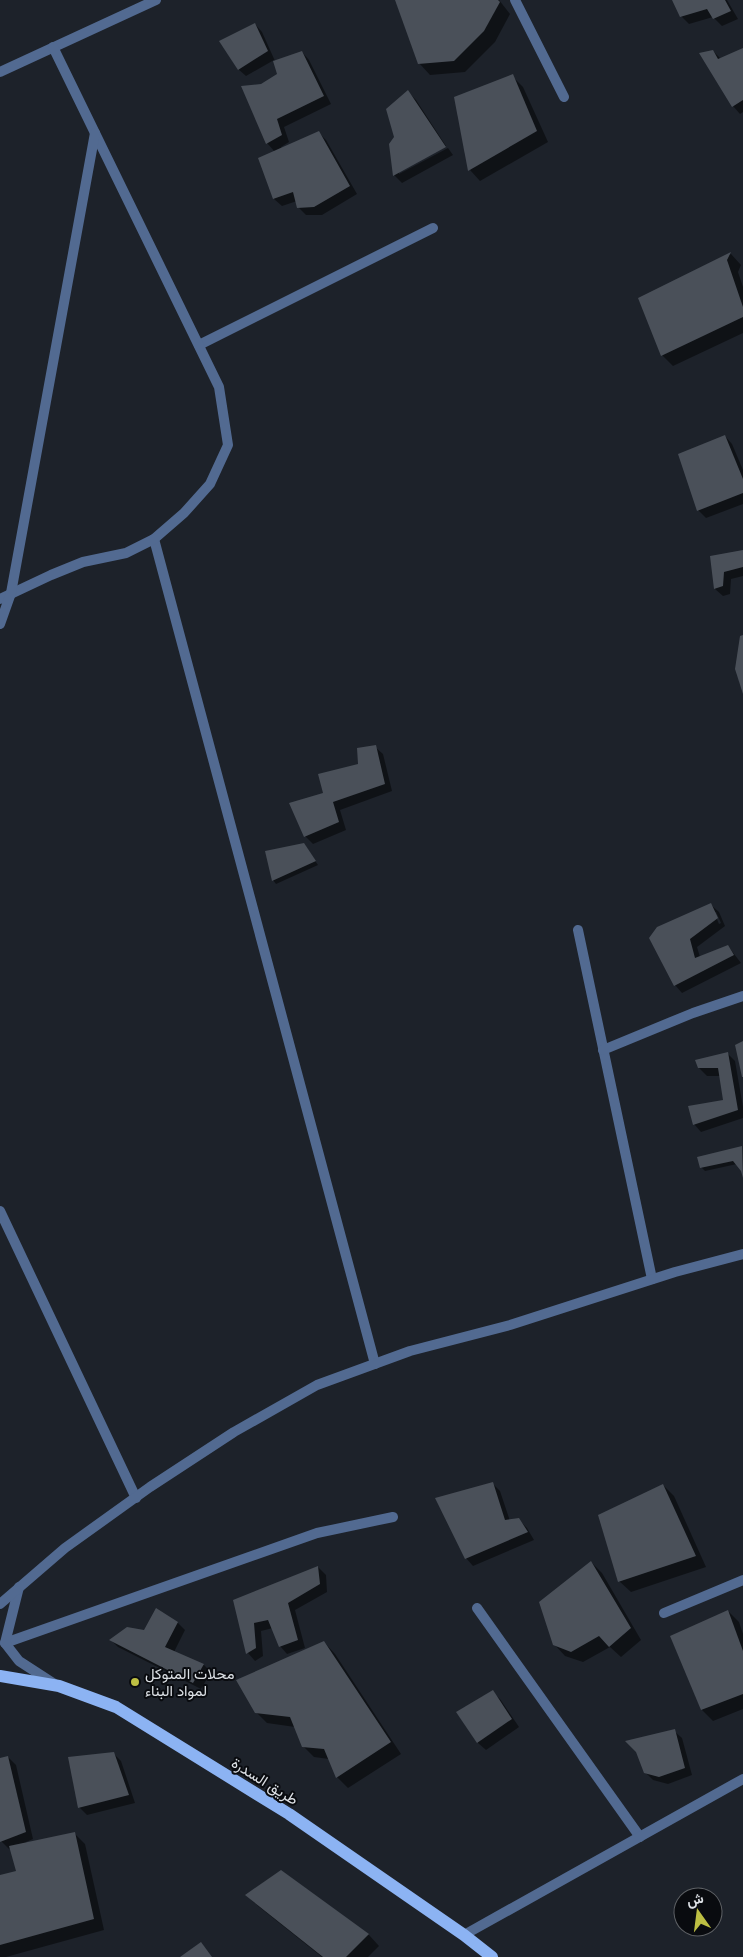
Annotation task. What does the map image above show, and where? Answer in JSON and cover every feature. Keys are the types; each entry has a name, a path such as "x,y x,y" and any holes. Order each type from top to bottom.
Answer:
{"main road":[{"name":"طريق السدرة","path":"0,1676 59,1686 116,1707 289,1814 464,1935 492,1957"}],"street":[{"path":"0,72 156,0"},
{"path":"515,0 564,97"},
{"path":"0,599 51,574 83,562 126,553 154,539 184,513 210,484 228,445 219,387 53,47"},
{"path":"0,624 11,593 95,133"},
{"path":"199,345 433,228"},
{"path":"154,539 375,1364"},
{"path":"578,930 652,1280"},
{"path":"603,1050 693,1013 743,996"},
{"path":"0,1211 136,1498"},
{"path":"0,1604 65,1548 136,1498 234,1432 316,1385 410,1351 510,1325 652,1280 743,1254"},
{"path":"5,1643 317,1533 393,1516"},
{"path":"664,1614 743,1580"},
{"path":"5,1643 19,1587"},
{"path":"477,1608 640,1836"},
{"path":"5,1643 19,1661 59,1686"},
{"path":"464,1935 743,1779"}],"building":[{"path":"395,0 498,0 500,2 484,31 454,61 418,64"},
{"path":"672,0 725,0 731,11 713,19 707,9 680,17"},
{"path":"255,23 268,51 238,70 219,41"},
{"path":"743,48 743,100 732,107 699,53 713,50 718,59"},
{"path":"302,51 324,96 277,119 282,135 266,144 241,86 261,84 277,74 273,61"},
{"path":"513,74 537,131 468,171 454,97"},
{"path":"408,90 446,147 393,176 389,144 394,137 386,109"},
{"path":"319,131 350,186 314,207 297,208 293,192 273,199 258,158"},
{"path":"731,252 727,260 743,307 743,317 661,356 638,298"},
{"path":"725,435 743,479 743,493 697,511 678,454"},
{"path":"743,550 743,567 724,572 723,586 714,589 710,556"},
{"path":"743,635 743,694 735,669 740,636"},
{"path":"376,745 385,784 333,802 339,822 304,837 289,803 323,793 318,774 358,764 357,748"},
{"path":"304,843 316,861 272,881 265,851"},
{"path":"711,903 718,918 690,939 695,958 728,945 734,955 674,986 649,938 657,927"},
{"path":"743,1041 743,1077 742,1077 735,1045"},
{"path":"728,1052 738,1110 693,1125 688,1106 723,1100 718,1068 698,1068 695,1060"},
{"path":"742,1146 743,1178 741,1171 733,1161 700,1168 697,1157"},
{"path":"493,1482 505,1520 519,1518 528,1532 465,1559 435,1498"},
{"path":"663,1484 696,1556 618,1582 598,1515"},
{"path":"591,1561 631,1628 609,1647 599,1636 571,1652 553,1645 539,1602"},
{"path":"318,1566 320,1584 288,1603 298,1640 279,1647 268,1620 254,1623 256,1648 246,1654 233,1600"},
{"path":"156,1608 178,1622 165,1647 204,1664 193,1683 109,1640 127,1627 144,1630"},
{"path":"728,1610 743,1651 743,1694 701,1710 670,1636"},
{"path":"324,1641 391,1742 336,1778 324,1749 302,1747 290,1717 255,1713 236,1680"},
{"path":"493,1690 512,1719 477,1743 456,1712"},
{"path":"675,1729 685,1768 659,1777 644,1773 636,1752 625,1741"},
{"path":"114,1752 129,1795 78,1808 68,1757"},
{"path":"8,1756 26,1832 0,1842 0,1758"},
{"path":"75,1832 94,1919 0,1945 0,1875 16,1871 9,1846"},
{"path":"281,1870 369,1934 346,1957 323,1957 245,1895"},
{"path":"201,1942 212,1957 180,1957"}],"place":[{"name":"محلات المتوكل لمواد البناء","path":"135,1682"}]}
